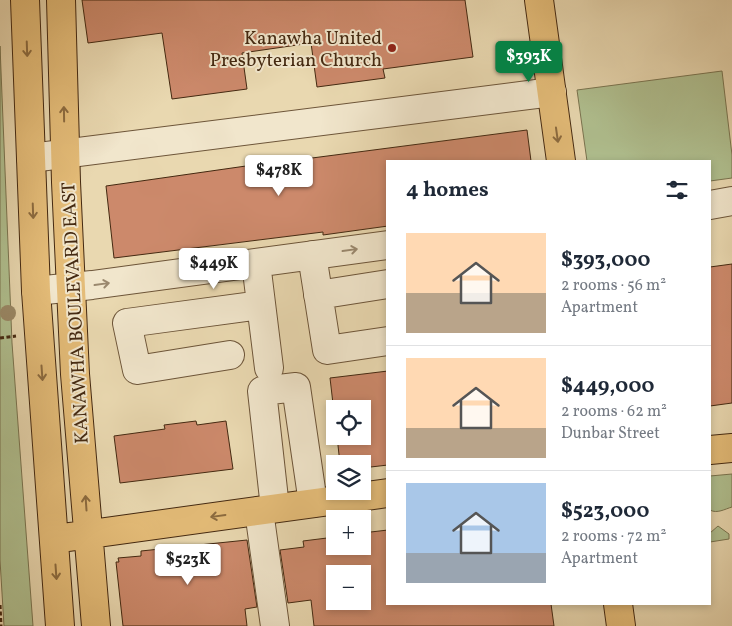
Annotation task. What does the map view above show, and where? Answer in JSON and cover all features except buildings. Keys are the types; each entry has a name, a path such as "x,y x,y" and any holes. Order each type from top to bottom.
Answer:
{"main road":[{"name":"KANAWHA BOULEVARD EAST","path":"25,0 36,291 60,626"},
{"name":"KANAWHA BOULEVARD EAST","path":"61,0 75,374 96,626"},
{"path":"539,0 561,160"},
{"path":"711,450 732,448"},
{"path":"54,539 386,493"},
{"path":"618,605 621,626"}],"street":[{"path":"31,158 552,92"},
{"path":"711,205 732,201"},
{"path":"36,291 386,245"},
{"path":"312,255 327,350 386,341"},
{"path":"256,263 269,368"},
{"path":"318,295 386,284"},
{"path":"230,355 136,370 127,323 261,304"},
{"path":"275,626 267,509 262,391 296,387 313,503"}],"path":[{"path":"0,338 19,336"},
{"path":"0,605 1,626"}],"green space":[{"path":"0,46 12,343 33,626 4,626 0,560"},
{"path":"722,71 732,155 732,178 711,181 711,160 587,160 577,90"},
{"path":"732,474 732,507 718,511 711,510 711,476"},
{"path":"718,526 729,534 729,539 711,542 711,532"}],"place":[{"name":"Kanawha United Presbyterian Church","path":"392,48"}]}
